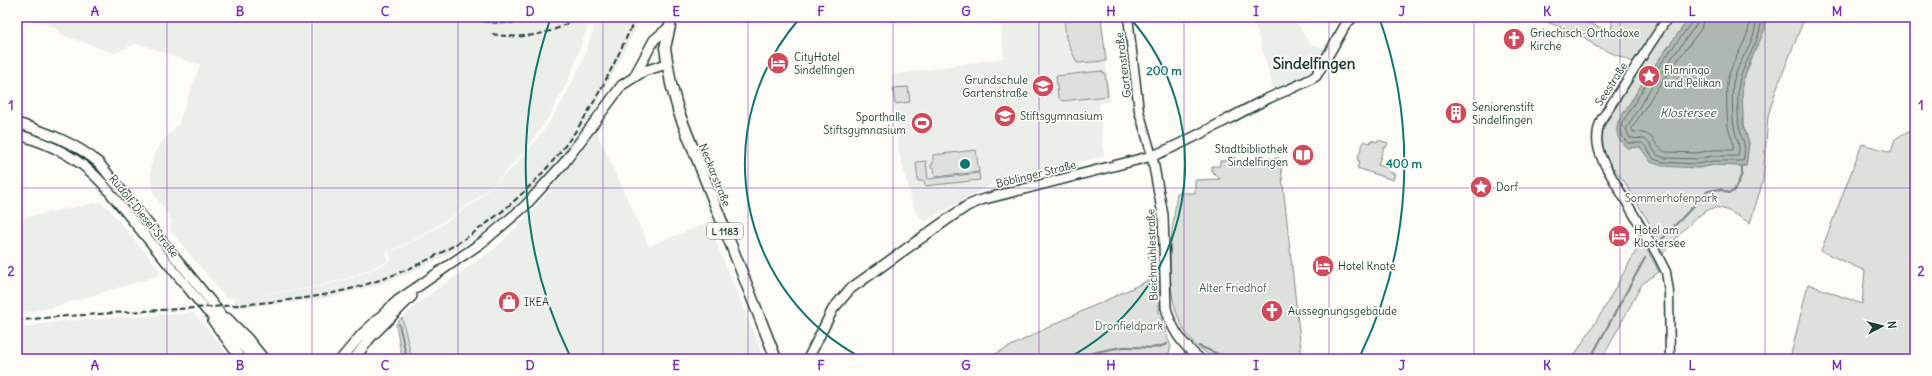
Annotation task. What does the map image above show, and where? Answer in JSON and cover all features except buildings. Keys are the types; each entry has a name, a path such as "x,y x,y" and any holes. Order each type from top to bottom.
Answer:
{"main road":[{"name":"L 1183","path":"667,64 665,44 672,17"},
{"name":"Böblinger Straße","path":"808,359 833,309 850,289 893,256 967,206 981,200 1152,156 1316,76 1342,30 1353,17"},
{"path":"635,76 654,40 668,28"},
{"path":"341,359 362,334 397,301 484,241 525,206 564,163 620,88 635,76 650,68 667,64"},
{"name":"Neckarstraße","path":"667,64 683,126 776,359"},
{"name":"Rudolf-Diesel-Straße","path":"17,123 68,142 95,160 217,309 236,338"},
{"name":"Rudolf-Diesel-Straße","path":"17,134 62,152 86,166 103,184 206,310 236,338 254,359"},
{"name":"Bleichmühlestraße","path":"1152,156 1164,215 1166,308 1174,330 1187,348 1200,359"},
{"path":"354,359 371,337 424,283"},
{"name":"Rudolf-Diesel-Straße","path":"217,309 242,332 264,359"},
{"path":"206,310 241,359"},
{"path":"771,348 771,359"}],"street":[{"name":"Gartenstraße","path":"1128,17 1139,111 1152,156"},
{"name":"Seestraße","path":"1668,17 1601,120 1597,133 1598,147 1606,167 1666,272 1669,292 1670,359"}],"shaded area":[{"path":"32,17 591,17 569,79 550,115 527,148 512,165 495,183 474,201 419,237 385,254 388,261 346,279 307,288 256,295 307,289 346,280 392,261 389,253 440,226 475,202 517,163 537,140 550,121 563,101 582,62 598,17 641,17 597,104 576,138 538,185 498,222 450,253 413,272 378,285 336,296 309,301 235,308 234,297 226,298 170,230 172,221 154,193 151,179 153,158 161,143 178,125 200,65 137,43 114,53 60,34 56,29"},
{"name":"Stiftsgymnasium","path":"1000,17 1056,17 1057,19 1101,17 1110,101 1099,104 1104,156 992,184 924,222 914,209 899,152 891,75 1004,58"},
{"path":"1253,17 1294,17 1309,43 1326,49 1314,70 1304,77 1274,91"},
{"path":"596,131 649,246 708,223 759,346 762,359 412,359 402,318 422,300 498,246 532,212"},
{"path":"100,202 107,207 161,272 157,276 54,307 17,314 17,219"},
{"path":"194,313 232,359 17,359 17,328 63,321"}],"green space":[{"path":"1064,17 1101,17 1106,61 1077,63 1066,38"},
{"path":"1551,17 1570,17 1611,31 1613,17 1663,17 1633,62 1595,46 1579,33 1549,23"},
{"name":"Sommerhofenpark","path":"1673,17 1690,17 1647,76 1618,122 1643,149 1651,162 1698,168 1714,165 1746,166 1749,143 1743,125 1742,84 1766,21 1765,17 1807,17 1803,22 1776,90 1768,116 1763,181 1750,223 1727,210 1712,208 1689,225 1663,253 1654,231 1624,181 1605,158 1601,131"},
{"path":"1101,71 1105,74 1108,96 1062,101 1058,97 1056,76"},
{"path":"908,87 910,102 895,104 893,88"},
{"path":"1915,127 1915,359 1790,359 1808,284 1862,304 1865,271 1821,251 1862,144 1891,152 1895,139"},
{"path":"1371,140 1377,142 1378,140 1388,143 1386,148 1384,147 1378,165 1390,169 1389,172 1395,174 1393,180 1357,168 1360,161 1357,160 1364,141 1370,143"},
{"path":"976,150 979,172 935,177 934,168 931,168 931,165 933,164 933,155"},
{"name":"Alter Friedhof","path":"1280,158 1302,359 1216,358 1206,353 1194,343 1183,328 1176,310 1170,271 1172,231 1177,193 1195,193 1195,180 1220,179 1212,171 1212,166 1220,166 1220,161"},
{"path":"926,161 928,179 979,173 980,180 925,186 924,181 918,181 916,162"},
{"path":"1642,240 1659,272 1642,284 1602,359 1572,359 1602,312"},
{"name":"Dronfieldpark","path":"1156,277 1159,281 1159,312 1171,347 1167,359 985,359 1059,322"},
{"path":"402,318 412,359 402,359 396,324"}],"water":[{"name":"Klostersee","path":"1690,17 1765,17 1765,29 1742,84 1743,125 1749,143 1746,166 1714,165 1698,168 1662,166 1651,162 1640,147 1627,148 1618,136 1618,122 1647,76"}],"waterway":[{"path":"1661,240 1708,191 1720,189 1729,193 1734,191 1742,174 1742,166"},
{"path":"1590,359 1645,258"},
{"path":"399,324 407,359"},
{"path":"1075,359 1105,350 1124,347 1151,348 1167,344"},
{"path":"1199,346 1230,359"}],"railway":[{"path":"465,17 503,23 523,22 542,17"},
{"path":"492,34 503,36 525,36 547,32 558,28 577,17"},
{"path":"17,321 37,318 228,306 305,298 344,290 382,279 419,264 454,246 486,224 517,198 545,170 570,139 589,110 606,80 636,17"}],"place":[{"name":"Griechisch-Orthodoxe Kirche","path":"1514,39"},
{"name":"CityHotel Sindelfingen","path":"778,63"},
{"name":"Flamingo und Pelikan","path":"1649,76"},
{"name":"Grundschule Gartenstraße","path":"1043,86"},
{"name":"Seniorenstift Sindelfingen","path":"1456,113"},
{"name":"Stiftsgymnasium","path":"1005,116"},
{"name":"Sporthalle Stiftsgymnasium","path":"922,123"},
{"name":"Stadtbibliothek Sindelfingen","path":"1303,155"},
{"name":"Dorf","path":"1481,187"},
{"name":"Hotel am Klostersee","path":"1619,236"},
{"name":"Hotel Knote","path":"1323,266"},
{"name":"IKEA","path":"509,302"},
{"name":"Aussegnungsgebäude","path":"1272,311"}],"district":[{"name":"Sindelfingen","path":"1314,64"}]}
